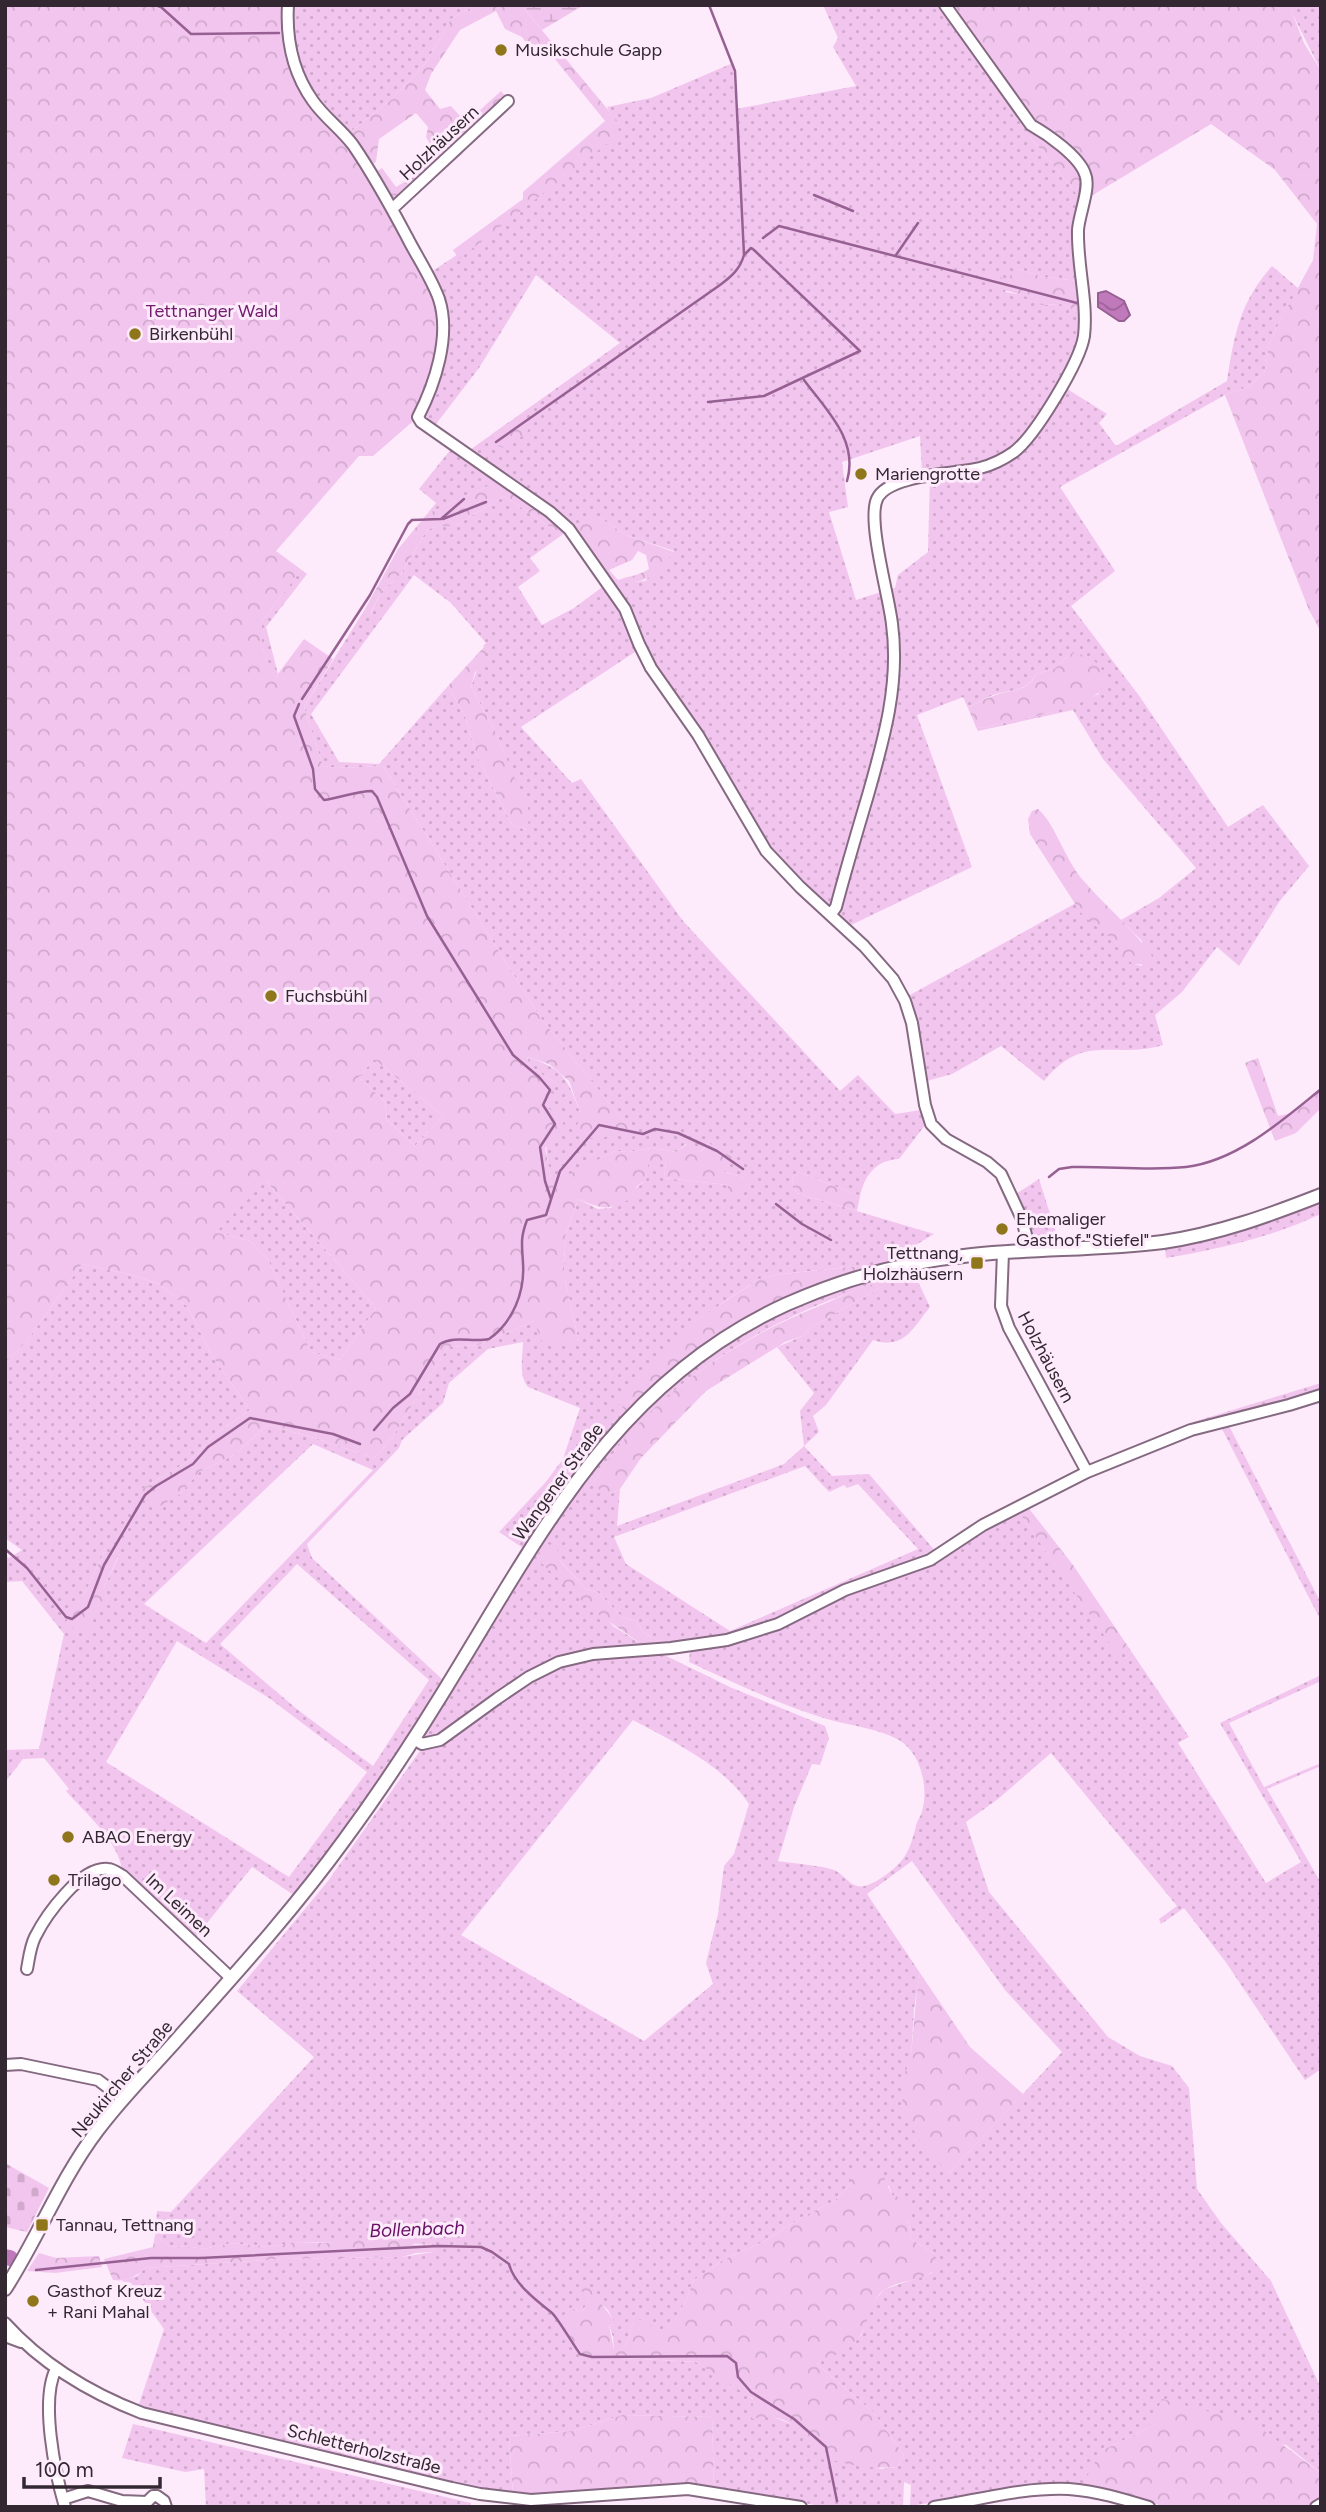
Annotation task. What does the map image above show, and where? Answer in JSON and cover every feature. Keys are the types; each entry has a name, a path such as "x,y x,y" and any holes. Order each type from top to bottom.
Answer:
{"main road":[{"name":"Wangener Straße","path":"291,1909 346,1838 414,1739 535,1540 582,1472 639,1407 681,1370 720,1341 784,1305 888,1268 1003,1252 1106,1248 1168,1241 1240,1224 1321,1195"},
{"name":"Neukircher Straße","path":"7,2284 78,2159 123,2098 291,1909"},
{"path":"5,2335 21,2341"}],"street":[{"path":"288,5 289,49 300,79 314,103 352,144 392,209 439,300 443,331 439,359 418,417 421,422 550,512 569,529 625,609 651,668 698,735 766,851 893,979 912,1023 925,1105 931,1124 940,1134 987,1162 1000,1174 1014,1198 1030,1251"},
{"path":"831,914 836,907 887,727 894,674 892,623 877,539 875,506 879,495 894,485 926,475 996,463 1015,451 1028,440 1050,406 1080,351 1083,338 1078,238 1080,208 1087,186 1086,175 1068,152 1048,134 1031,125 945,5"},
{"name":"Holzhäusern","path":"392,209 508,101"},
{"name":"Holzhäusern","path":"1003,1252 1001,1306 1009,1328 1087,1472"},
{"path":"414,1739 422,1744 440,1740 529,1677 559,1662 593,1654 671,1648 727,1640 778,1624 845,1590 930,1560 983,1525 1087,1472 1191,1430 1321,1395"},
{"name":"Im Leimen","path":"27,1969 34,1938 77,1881 89,1873 109,1869 123,1876 231,1978"},
{"path":"5,2065 21,2064 98,2080 123,2098"},
{"name":"Schletterholzstraße","path":"5,2323 21,2341 56,2369 104,2398 142,2413 480,2494 531,2500 688,2489 801,2507"},
{"path":"56,2369 50,2388 50,2423 54,2462 64,2503 88,2491 122,2501 147,2504 153,2496 157,2496 164,2501 166,2507"},
{"path":"934,2507 1020,2492 1055,2489 1099,2493 1149,2507"}],"green space":[{"name":"Tettnanger Wald","path":"5,5 288,5 300,79 345,136 391,100 426,63 451,19 475,5 521,5 619,123 618,135 459,259 453,250 523,199 523,192 605,121 546,48 536,57 522,37 505,29 496,11 460,30 431,74 425,90 440,109 451,106 466,123 501,91 506,97 473,136 462,154 395,214 428,274 443,331 418,417 373,456 359,456 276,551 295,565 299,573 262,621 262,648 275,678 304,639 333,659 304,707 323,766 383,766 540,1017 631,1130 598,1139 575,1136 580,1112 569,1081 549,1064 527,1057 530,1066 553,1082 555,1104 548,1108 561,1116 564,1126 545,1148 552,1183 615,1151 652,1148 677,1152 688,1143 700,1152 709,1143 732,1157 722,1171 748,1179 737,1197 727,1194 728,1185 664,1178 666,1161 649,1161 646,1180 636,1187 635,1197 607,1207 595,1206 578,1199 565,1236 564,1275 579,1342 542,1342 534,1321 478,1345 448,1347 392,1438 374,1458 268,1425 232,1456 199,1472 179,1495 155,1509 145,1502 142,1489 190,1460 217,1433 250,1410 213,1357 187,1306 159,1284 132,1275 82,1264 26,1342 5,1363","holes":["416,113 428,127 426,137 436,154 419,166 415,176 396,187 382,168 372,174 368,167 376,162 379,139","374,1059 443,1116 415,1146 387,1120 385,1102 359,1077","266,1181 376,1308 340,1360 311,1352 268,1260 250,1241 216,1232"]},
{"path":"288,5 475,5 451,19 426,63 391,100 345,136 300,79"},
{"path":"521,5 584,5 542,30"},
{"path":"823,5 950,5 1020,109 1031,138 1080,198 1079,281 1043,277 1019,269 1005,292 1029,296 1041,305 1061,304 1083,314 1084,341 1064,387 1107,414 1099,423 1116,446 1227,381 1240,320 1252,293 1272,266 1299,289 1269,345 1265,371 1250,386 1225,395 1060,487 1115,571 1071,606 1140,697 1228,827 1263,805 1309,866 1279,902 1239,966 1217,947 1182,992 1155,1015 1163,1045 1146,1049 1100,1050 1073,1056 1044,1081 1001,1046 952,1074 923,1082 897,980 910,995 1076,903 1089,919 1113,939 1131,962 1142,966 1142,941 1121,920 1159,898 1196,868 1103,759 1073,710 978,731 976,727 982,728 1052,712 1099,694 1073,652 1054,669 1036,674 1023,687 993,695 968,708 963,697 917,715 972,867 849,926 842,919 839,910 892,726 898,666 890,589 895,588 898,575 928,552 930,477 922,473 920,436 842,462 848,507 829,512 856,600 884,591 893,654 889,696 835,900 830,908 772,856 650,663 605,584 645,581 674,551 626,535 600,518 575,531 467,452 620,343 536,275 479,368 433,428 418,417 428,274 475,243 615,122 607,107 651,98 733,63 736,109 856,86 833,47 838,38"},
{"path":"950,5 1289,5 1304,43 1321,71 1321,632 1309,610 1225,395 1250,386 1265,371 1269,345 1313,260 1317,224 1275,170 1211,124 1086,199 1080,198 1031,138 1018,112"},
{"path":"1288,5 1321,5 1321,71"},
{"path":"1019,269 1043,277 1079,281 1083,314 1061,304 1041,305 1022,295 988,285 989,274 1006,279"},
{"path":"533,417 527,433 504,448 493,444 492,434 510,422"},
{"path":"451,449 499,481 427,514 436,503 419,489"},
{"path":"505,478 575,531 588,520 600,518 626,535 674,552 659,569 641,581 610,584 567,531 562,535 504,496 455,526 437,526 427,530 401,574 381,592 370,614 365,609 398,549 427,514","holes":["638,551 646,555 649,569 641,573 618,580 609,570 632,560"]},
{"path":"504,496 562,535 530,558 540,571 518,587 542,625 574,608 605,585 618,603 638,650 521,727 572,783 581,779 683,921 840,1091 858,1075 895,1114 921,1110 926,1124 899,1159 884,1162 873,1170 865,1181 860,1196 798,1172 792,1178 796,1193 934,1234 914,1246 915,1257 855,1272 856,1266 760,1279 701,1319 649,1366 618,1403 627,1412 579,1467 523,1548 499,1532 545,1483 563,1459 580,1408 528,1387 522,1371 523,1342 488,1349 449,1383 443,1403 402,1440 399,1448 307,1544 312,1558 444,1681 382,1777 295,1896 252,1867 195,1938 122,1869 107,1837 66,1791 69,1789 44,1758 23,1759 5,1782 5,1750 39,1749 64,1634 22,1581 5,1582 5,1556 9,1558 22,1550 5,1538 5,1363 26,1342 82,1264 132,1275 159,1284 187,1306 213,1357 250,1410 217,1433 190,1460 142,1489 179,1495 199,1472 232,1456 268,1425 374,1458 392,1438 448,1347 478,1345 534,1321 579,1342 564,1275 565,1236 578,1199 598,1209 611,1208 646,1180 648,1161 666,1161 664,1178 728,1185 748,1179 722,1171 708,1143 700,1152 685,1144 678,1152 652,1148 615,1151 552,1184 546,1133 553,1082 530,1066 527,1057 549,1066 562,1076 580,1112 630,1129 540,1017 383,766 323,766 304,707 365,609 371,613 381,592 401,574 427,530 437,526 455,526","holes":["414,575 451,603 486,643 482,647 485,646 471,687 505,755 527,830 512,825 477,756 465,716 448,686 379,764 339,762 311,714","313,1444 373,1470 206,1643 144,1604","104,1552 118,1558 103,1589 103,1600 84,1595","297,1564 429,1680 373,1766 298,1710 220,1644","177,1641 269,1698 367,1772 289,1877 106,1762"]},
{"path":"295,565 307,574 266,627 278,674 275,679 262,648 262,621 298,574"},
{"path":"485,646 488,650 483,667 475,672 471,687 495,731 529,811 528,830 512,825 477,756 465,716 448,686"},
{"path":"1073,652 1094,661 1103,672 1103,686 1092,698 1045,714 976,727 968,708 990,697 1023,687 1033,680 1036,674 1054,669"},
{"path":"1038,809 1082,879 1136,935 1152,956 1149,965 1133,964 1122,955 1116,942 1083,916 1030,834 1028,819 1032,811"},
{"path":"1258,1058 1278,1116 1292,1113 1321,1090 1321,1108 1296,1133 1275,1141 1245,1063"},
{"path":"374,1059 443,1116 415,1146 387,1120 385,1102 359,1077"},
{"path":"798,1172 860,1196 857,1211 796,1193 792,1178"},
{"path":"1039,1179 1059,1242 1026,1244 1013,1196"},
{"path":"265,1180 376,1308 340,1360 311,1352 268,1260 250,1241 216,1232"},
{"path":"1321,1202 1321,1214 1284,1229 1225,1246 1166,1258 1165,1248 1232,1233"},
{"path":"857,1266 855,1272 779,1300 730,1327 676,1366 627,1412 618,1403 630,1385 662,1350 722,1303 760,1279 774,1275"},
{"path":"913,1271 930,1307 912,1330 900,1340 873,1340 826,1405 813,1416 819,1432 804,1446 832,1476 869,1474 937,1553 780,1621 725,1639 677,1644 652,1638 644,1633 636,1621 622,1617 599,1593 586,1589 544,1543 613,1626 646,1647 558,1659 446,1734 421,1739 540,1545 571,1499 626,1428 675,1381 729,1342 787,1311 849,1287","holes":["883,1282 876,1290 809,1329 803,1336 777,1347 814,1393 800,1411 804,1446 784,1464 617,1526 620,1489 610,1494 594,1482 619,1447 649,1414 683,1384 720,1357 801,1312","805,1466 829,1492 844,1485 847,1488 858,1484 918,1549 730,1631 626,1564 614,1537"]},
{"path":"884,1282 876,1290 809,1329 803,1336 785,1342 706,1391 641,1458 620,1489 610,1494 601,1492 594,1482 614,1452 638,1424 694,1375 791,1318 853,1291"},
{"path":"1321,1383 1321,1392 1192,1428 1193,1422"},
{"path":"1228,1424 1321,1603 1321,1621 1220,1425"},
{"path":"1027,1506 1073,1565 1127,1645 1117,1654 1018,1511"},
{"path":"1018,1511 1117,1653 1127,1645 1189,1737 1178,1743 1266,1883 1301,1862 1220,1723 1321,1675 1321,1681 1229,1723 1264,1787 1321,1763 1321,1766 1267,1789 1321,1883 1321,2069 1305,2080 1225,1961 1184,1908 1161,1924 1159,1919 1177,1906 1051,1753 998,1799 966,1822 989,1892 1108,2037 1140,2056 1172,2066 1189,2088 1197,2189 1221,2223 1271,2281 1321,2388 1321,2473 1286,2445 1149,2428 1101,2451 1085,2486 980,2495 910,2506 911,2485 904,2482 903,2507 827,2507 714,2488 712,2417 622,2415 573,2431 509,2436 513,2494 478,2490 138,2407 164,2329 131,2283 121,2281 137,2276 145,2268 282,2259 402,2257 433,2252 434,2244 294,2242 270,2247 232,2243 204,2249 170,2247 155,2235 157,2211 171,2212 314,2057 237,1991 328,1881 422,1748 528,1681 575,1659 656,1651 732,1688 825,1726 829,1738 820,1765 812,1764 794,1807 778,1861 832,1869 854,1885 868,1885 889,1873 902,1860 913,1838 924,1802 924,1782 913,1753 891,1736 792,1707 689,1662 690,1650 754,1636 882,1578","holes":["633,1720 712,1766 749,1804 734,1854 724,1866 718,1914 706,1963 713,1984 644,2041 461,1935","912,1861 1005,1990 1062,2052 949,2173 901,2088 911,2057 914,2009 920,1973 867,1894","855,2174 889,2186 908,2219 912,2240 935,2254 932,2273 885,2289 871,2304 862,2334 854,2343 817,2364 873,2412 904,2455 897,2467 881,2469 812,2445 796,2426 771,2416 744,2392 696,2362 586,2356 571,2341 568,2330 569,2308 583,2311 588,2300 596,2300 608,2310 615,2324 609,2325 614,2351 625,2349 633,2322 664,2336 686,2301 693,2281 723,2260 765,2241 802,2217 834,2201 850,2185"]},
{"path":"544,1542 557,1548 560,1561 586,1589 599,1593 622,1617 636,1621 644,1633 652,1638 664,1633 677,1644 646,1647 592,1610 536,1558"},
{"path":"104,1552 118,1557 103,1589 103,1600 89,1629 75,1630 65,1623 84,1595"},
{"path":"920,1973 970,2047 1023,2094 949,2173 917,2136 903,2102 901,2086 910,2059"},
{"path":"5,2163 49,2188 27,2232 5,2227"},
{"path":"866,2169 882,2173 892,2195 910,2201 913,2208 908,2219 912,2240 935,2254 938,2267 926,2275 884,2290 874,2302 855,2342 842,2352 817,2364 873,2412 904,2455 897,2467 864,2466 831,2459 820,2453 790,2423 768,2417 752,2419 753,2399 696,2362 586,2356 577,2350 559,2322 569,2308 583,2311 588,2300 578,2286 587,2283 616,2324 609,2325 614,2350 625,2349 633,2322 642,2319 664,2335 686,2301 693,2281 723,2260 765,2241 802,2217 834,2201 850,2185 855,2173"},
{"path":"155,2235 170,2247 204,2249 232,2243 270,2247 294,2242 325,2243 368,2239 410,2241 414,2245 434,2244 433,2252 402,2257 282,2259 145,2268 130,2278 113,2280 104,2259 153,2247"},
{"path":"39,2253 56,2258 99,2256 102,2267 55,2273 27,2271"},
{"path":"1162,2399 1255,2424 1321,2473 1321,2498 1306,2507 1167,2507 1085,2486 1085,2480 1101,2451 1149,2428"},
{"path":"622,2415 712,2417 714,2488 527,2496 513,2494 509,2436 573,2431"},
{"path":"133,2424 471,2503 471,2507 206,2507 204,2469 185,2472 122,2458"}],"water":[{"path":"1106,291 1124,301 1130,315 1124,321 1119,321 1098,307 1098,293"}],"waterway":[{"path":"155,5 161,7 191,34 279,33"},
{"path":"496,442 720,285 740,264 744,255 735,71 709,5"},
{"path":"814,195 853,211"},
{"path":"896,255 918,223"},
{"path":"763,238 779,226 1077,303"},
{"path":"708,402 764,396 860,351 754,250 751,248 744,255"},
{"path":"804,380 830,414 844,439 850,466 847,481"},
{"path":"302,699 370,595 408,524 412,520 441,519 464,499"},
{"path":"443,519 486,502"},
{"path":"299,704 294,716 313,769 315,789 324,800 366,791 372,791 377,797 427,916 513,1055 550,1090 543,1105 555,1124 540,1147 545,1181 551,1199"},
{"path":"1049,1177 1059,1169 1072,1167 1158,1169 1205,1163 1241,1148 1321,1089"},
{"path":"374,1430 393,1408 410,1394 440,1344 452,1340 489,1339 505,1324 516,1306 522,1285 522,1241 527,1220 546,1215 560,1171 599,1125 643,1134 655,1129 678,1133 717,1151 743,1169"},
{"path":"776,1204 802,1224 831,1240"},
{"path":"5,1549 27,1568 66,1617 72,1619 88,1607 104,1565 145,1495 193,1464 208,1447 250,1418 333,1434 360,1444"},
{"name":"Bollenbach","path":"36,2270 151,2258 439,2246 481,2247 509,2264 521,2285 554,2316 580,2354 592,2357 727,2356 736,2363 738,2377 751,2392 794,2419 826,2447 837,2501"},
{"name":"Bollenbach","path":"5,2257 10,2258"}],"place":[{"name":"Musikschule Gapp","path":"501,50"},
{"name":"Birkenbühl","path":"135,334"},
{"name":"Mariengrotte","path":"861,474"},
{"name":"Fuchsbühl","path":"271,996"},
{"name":"Ehemaliger Gasthof \"Stiefel\"","path":"1002,1229"},
{"name":"Tettnang, Holzhäusern","path":"977,1263"},
{"name":"ABAO Energy","path":"68,1837"},
{"name":"Trilago","path":"54,1880"},
{"name":"Tannau, Tettnang","path":"42,2225"},
{"name":"Gasthof Kreuz + Rani Mahal","path":"33,2301"}]}
